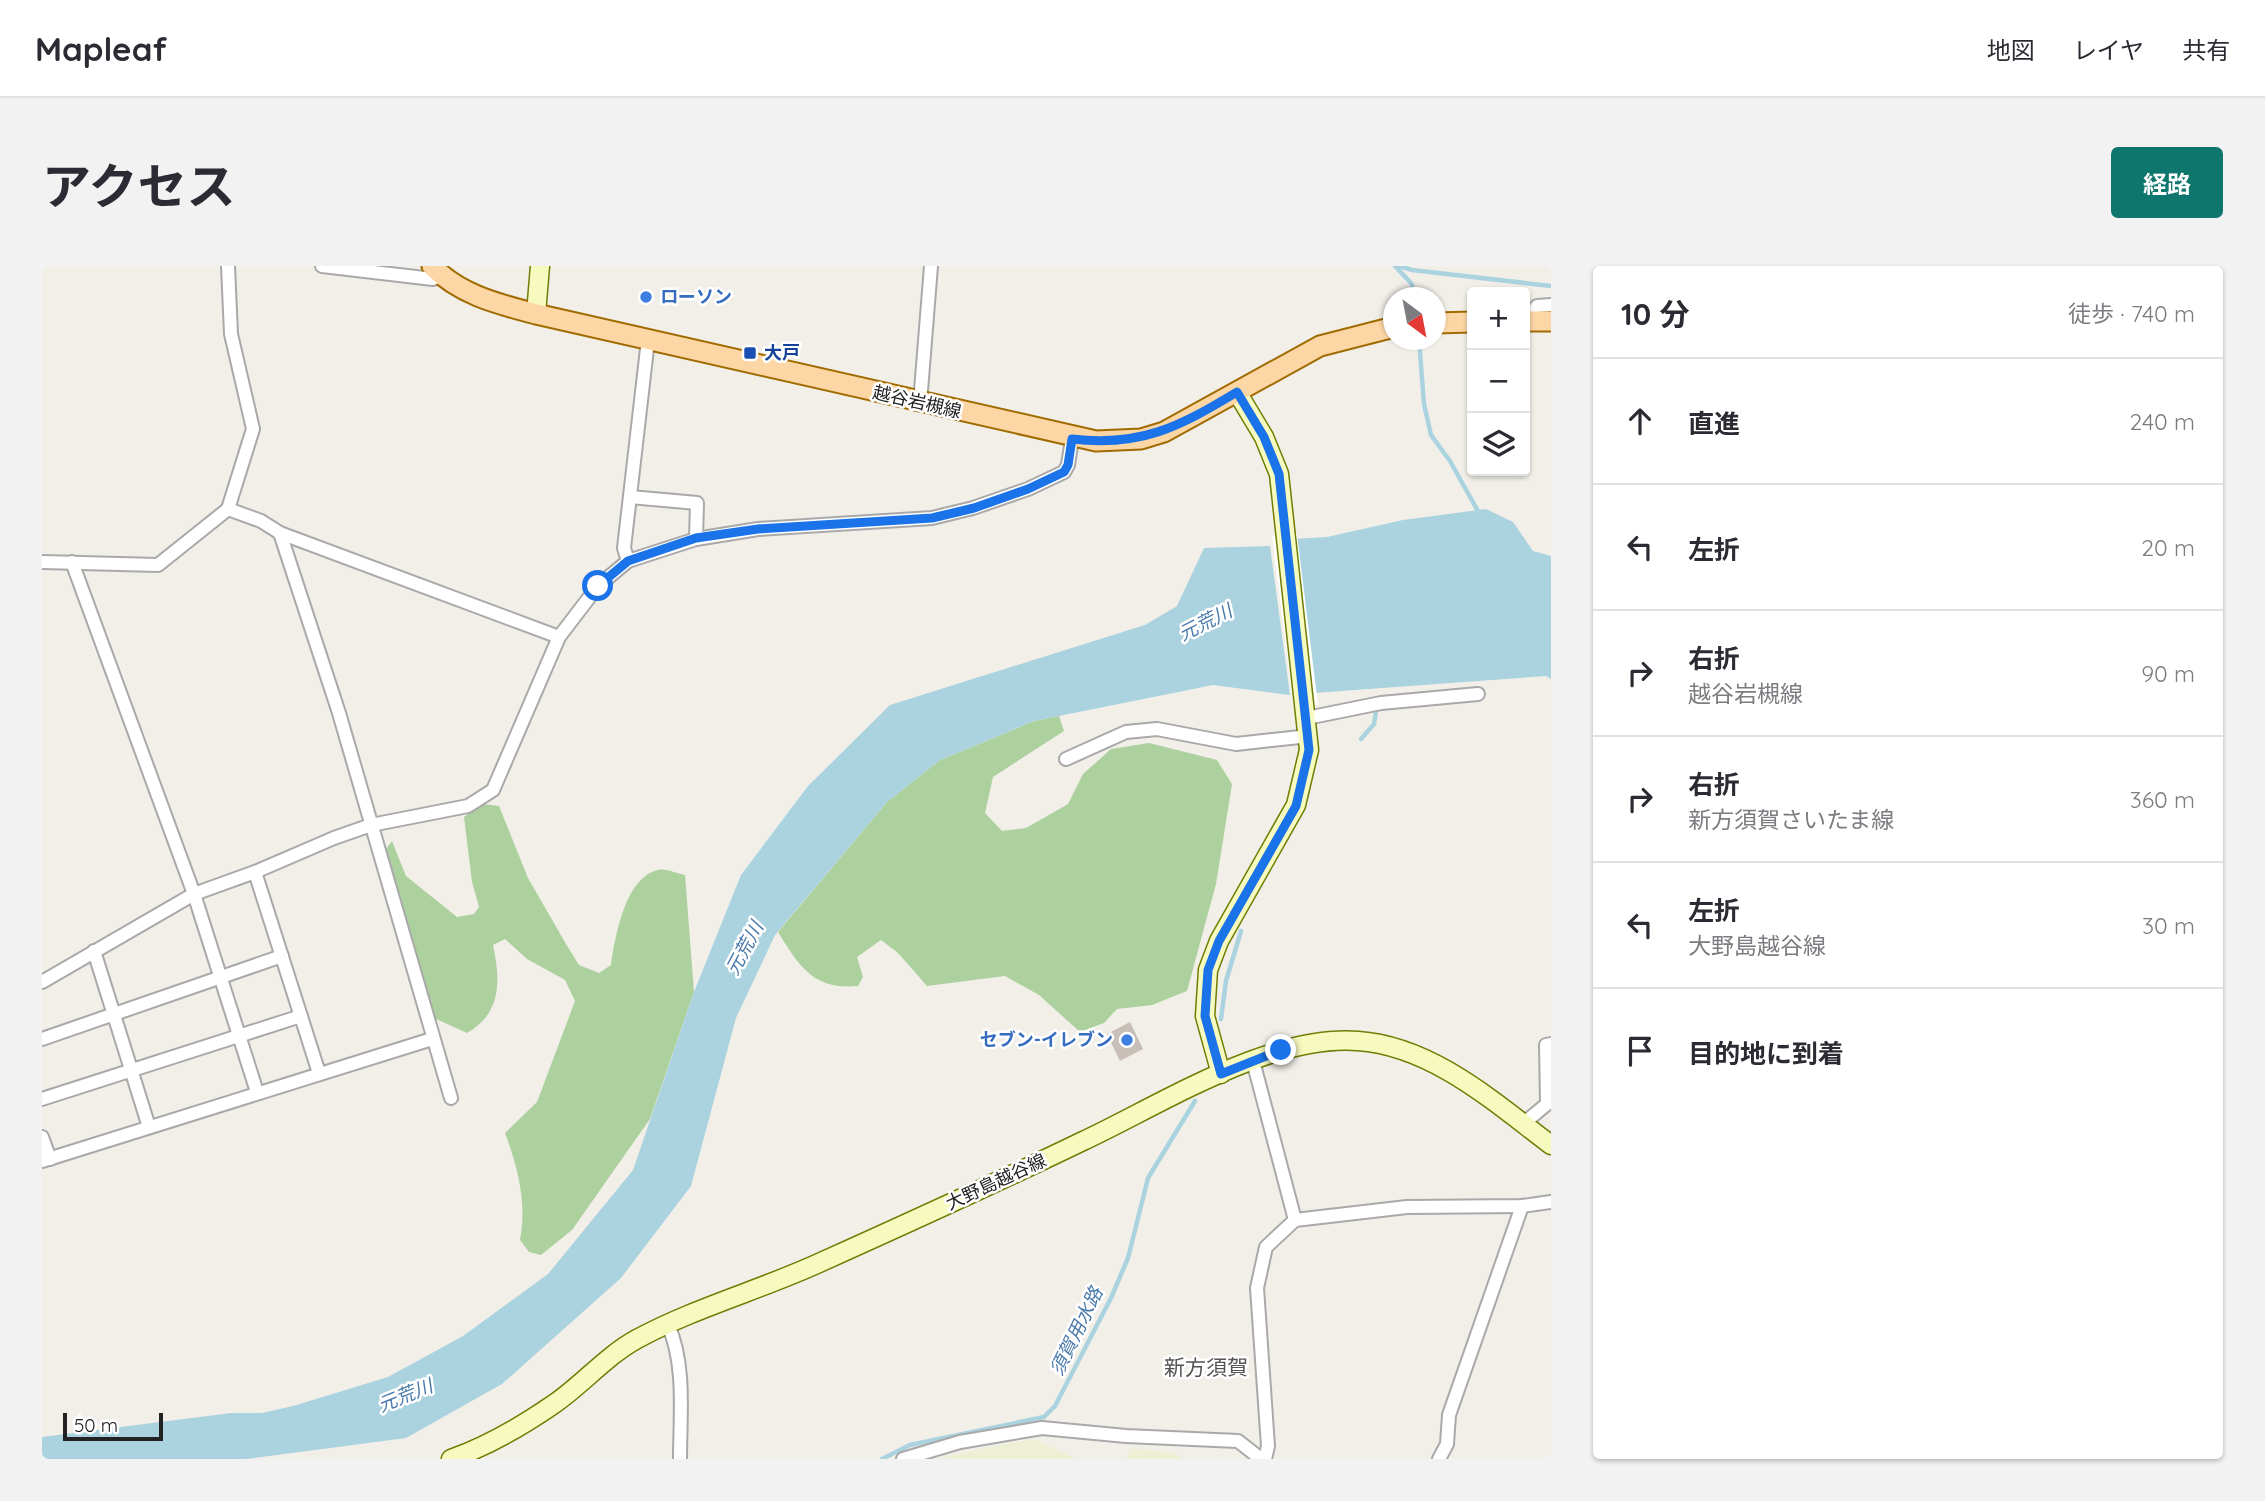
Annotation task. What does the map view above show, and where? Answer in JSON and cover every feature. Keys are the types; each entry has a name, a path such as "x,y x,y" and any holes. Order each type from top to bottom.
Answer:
{"main road":[{"path":"536,314 540,266"},
{"name":"越谷岩槻線","path":"437,271 481,298 536,314 1072,439 1096,442 1141,439 1189,421 1320,346 1383,330"},
{"path":"1530,320 1551,321"},
{"path":"1446,323 1467,322"},
{"path":"1221,1074 1205,1016 1208,970 1219,941 1296,806 1307,768 1307,720 1279,474 1273,455 1237,392"},
{"name":"大野島越谷線","path":"451,1459 503,1436 556,1403 636,1339 811,1268 1221,1074 1281,1050 1325,1040 1360,1041 1403,1047 1433,1062 1551,1145"}],"street":[{"path":"42,562 158,565 228,509 253,429 231,334 228,266"},
{"path":"322,266 433,279 437,271"},
{"path":"920,403 931,266"},
{"path":"1530,315 1537,306 1551,305"},
{"path":"628,561 624,548 648,340"},
{"path":"42,982 194,894 371,825 468,806 493,790 559,637 598,586 628,561 696,538 758,529 932,518 963,510 1028,489 1064,472 1068,465 1072,439"},
{"path":"630,497 697,503 696,538"},
{"path":"228,509 261,521 280,533 559,637"},
{"path":"280,533 339,713 451,1098"},
{"path":"72,562 194,894 257,1092"},
{"path":"1066,758 1126,732 1157,729 1236,744 1307,720 1381,703 1478,694"},
{"path":"255,872 319,1073"},
{"path":"94,951 149,1127"},
{"path":"42,1039 282,956"},
{"path":"42,1099 300,1016"},
{"path":"42,1137 46,1160 432,1039"},
{"path":"1523,1124 1546,1104 1546,1045 1551,1044"},
{"path":"1253,1061 1295,1220"},
{"path":"903,1459 960,1442 1042,1428 1126,1436 1238,1441 1263,1459 1268,1446 1257,1288 1266,1247 1295,1220 1408,1207 1522,1206 1551,1202"},
{"path":"1439,1459 1447,1444 1449,1415 1522,1206"},
{"path":"668,1325 674,1339 677,1365 680,1459"}],"green space":[{"path":"1059,716 1064,731 993,777 985,813 1002,831 1026,828 1068,804 1083,774 1111,749 1149,743 1217,760 1232,784 1216,884 1187,991 1152,1005 1117,1009 1104,1023 1080,1032 1039,995 1005,976 927,986 898,953 881,940 857,957 863,977 858,986 830,984 809,974 801,966 778,932 887,802 940,760 1034,721"},
{"path":"482,804 499,806 528,878 566,944 579,965 599,973 611,965 619,925 637,884 658,870 685,875 694,992 650,1119 572,1230 541,1255 529,1252 520,1240 522,1199 514,1159 505,1133 537,1102 575,1001 565,980 527,959 505,939 493,945 497,984 496,995 487,1016 467,1033 434,1018 383,853 392,841 406,876 457,917 474,914 479,907 472,882 464,817"},
{"path":"1034,1439 1077,1459 937,1459 984,1448"},
{"path":"1131,1448 1174,1453 1184,1459 1126,1459"}],"water":[{"path":"1486,509 1513,522 1533,551 1551,556 1551,679 1546,676 1314,693 1293,539 1327,537 1403,520"},
{"name":"元荒川","path":"1270,546 1290,695 1213,685 1034,721 940,760 887,802 775,935 736,1018 691,1186 621,1278 502,1384 406,1438 246,1459 42,1459 42,1437 231,1413 262,1413 388,1377 463,1336 548,1274 633,1170 694,992 741,875 808,786 890,705 1145,625 1177,606 1204,548"}],"pier":[{"path":"1297,534 1318,705 1294,710 1272,536"}],"building":[{"path":"1130,1022 1143,1049 1120,1061 1107,1034"}],"waterway":[{"path":"1395,266 1413,287"},
{"path":"1399,266 1412,270 1551,286"},
{"path":"1420,350 1424,404 1431,435 1450,461 1479,513"},
{"name":"須賀用水路","path":"1361,739 1374,724 1376,711"},
{"name":"須賀用水路","path":"1221,1019 1226,981 1241,931"},
{"name":"須賀用水路","path":"882,1459 910,1445 1044,1417 1055,1406 1111,1298 1128,1258 1148,1178 1195,1101"}],"place":[{"name":"ローソン","path":"646,297"},
{"name":"大戸","path":"750,353"},
{"name":"セブン-イレブン","path":"1127,1040"}],"district":[{"name":"新方須賀","path":"1206,1368"}],"route":[{"path":"598,586 628,561 661,547 696,538 758,529 932,518 974,508 1028,489 1064,472 1068,465 1072,439 1096,442 1141,439 1189,421 1237,392 1264,437 1279,474 1309,750 1303,787 1296,806 1219,941 1208,970 1204,996 1205,1016 1221,1074 1281,1050"}]}
